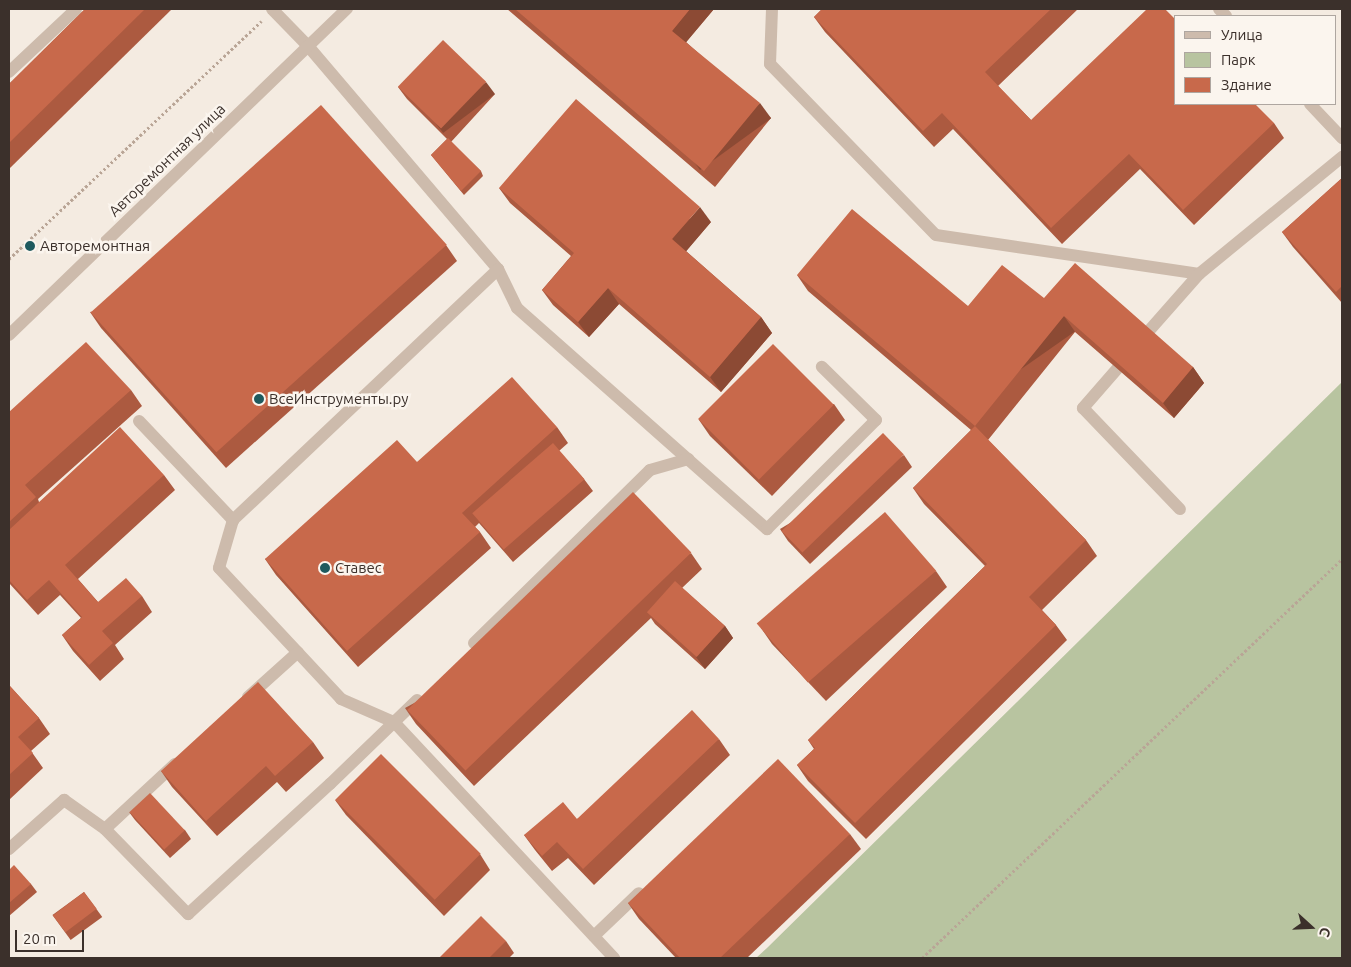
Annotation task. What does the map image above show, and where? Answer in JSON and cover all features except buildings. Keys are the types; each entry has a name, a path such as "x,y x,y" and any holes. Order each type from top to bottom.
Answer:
{"street":[{"path":"9,72 76,9"},
{"name":"Авторемонтная улица","path":"9,335 347,9"},
{"path":"772,9 770,64 936,235 1199,274"},
{"path":"272,10 308,46 498,269 517,308 766,529 876,420 822,367"},
{"path":"1311,105 1342,138"},
{"path":"1147,333 1199,274 1342,156"},
{"path":"498,269 233,520 219,568 341,699 394,722 614,958"},
{"path":"1117,369 1083,408 1180,509"},
{"path":"139,421 233,520"},
{"path":"465,652 650,470 688,459"},
{"path":"240,704 298,652"},
{"path":"9,849 64,800 105,829 188,914 423,694"},
{"path":"105,829 183,757"},
{"path":"594,936 652,881"}],"path":[{"path":"9,259 272,10"},
{"path":"922,958 1342,559"}],"green space":[{"path":"1342,382 1342,958 756,958 767,948"}],"place":[{"name":"Авторемонтная","path":"30,246"},
{"name":"ВсеИнструменты.ру","path":"259,399"},
{"name":"Ставес","path":"325,568"}]}
